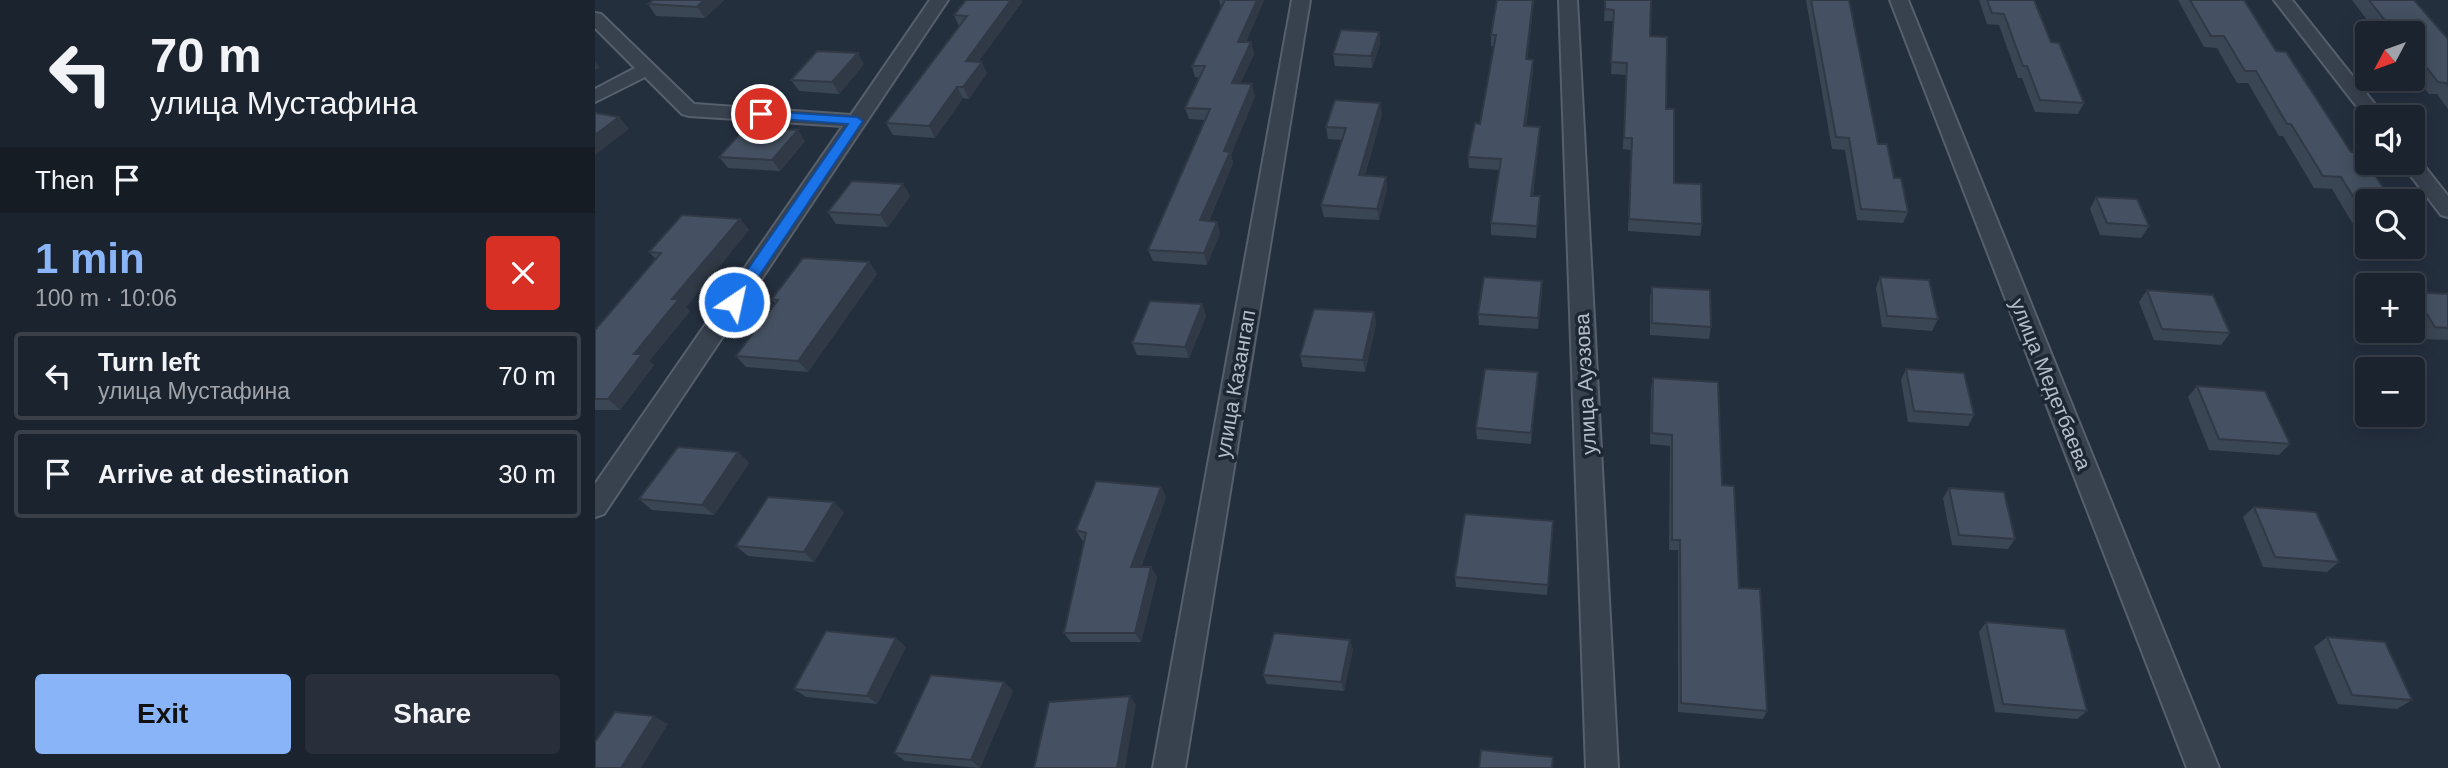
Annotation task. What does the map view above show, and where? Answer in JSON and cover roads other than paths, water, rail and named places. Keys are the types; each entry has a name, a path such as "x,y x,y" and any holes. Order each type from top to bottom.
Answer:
{"street":[{"path":"595,506 939,0"},
{"name":"улица Казангап","path":"1169,768 1301,0"},
{"name":"улица Ауэзова","path":"1568,0 1602,768"},
{"name":"улица Медетбаева","path":"1899,0 2203,768"},
{"path":"2283,0 2366,105"},
{"path":"595,18 688,110 857,121"},
{"path":"595,96 647,69"},
{"path":"2420,175 2448,210"}]}
